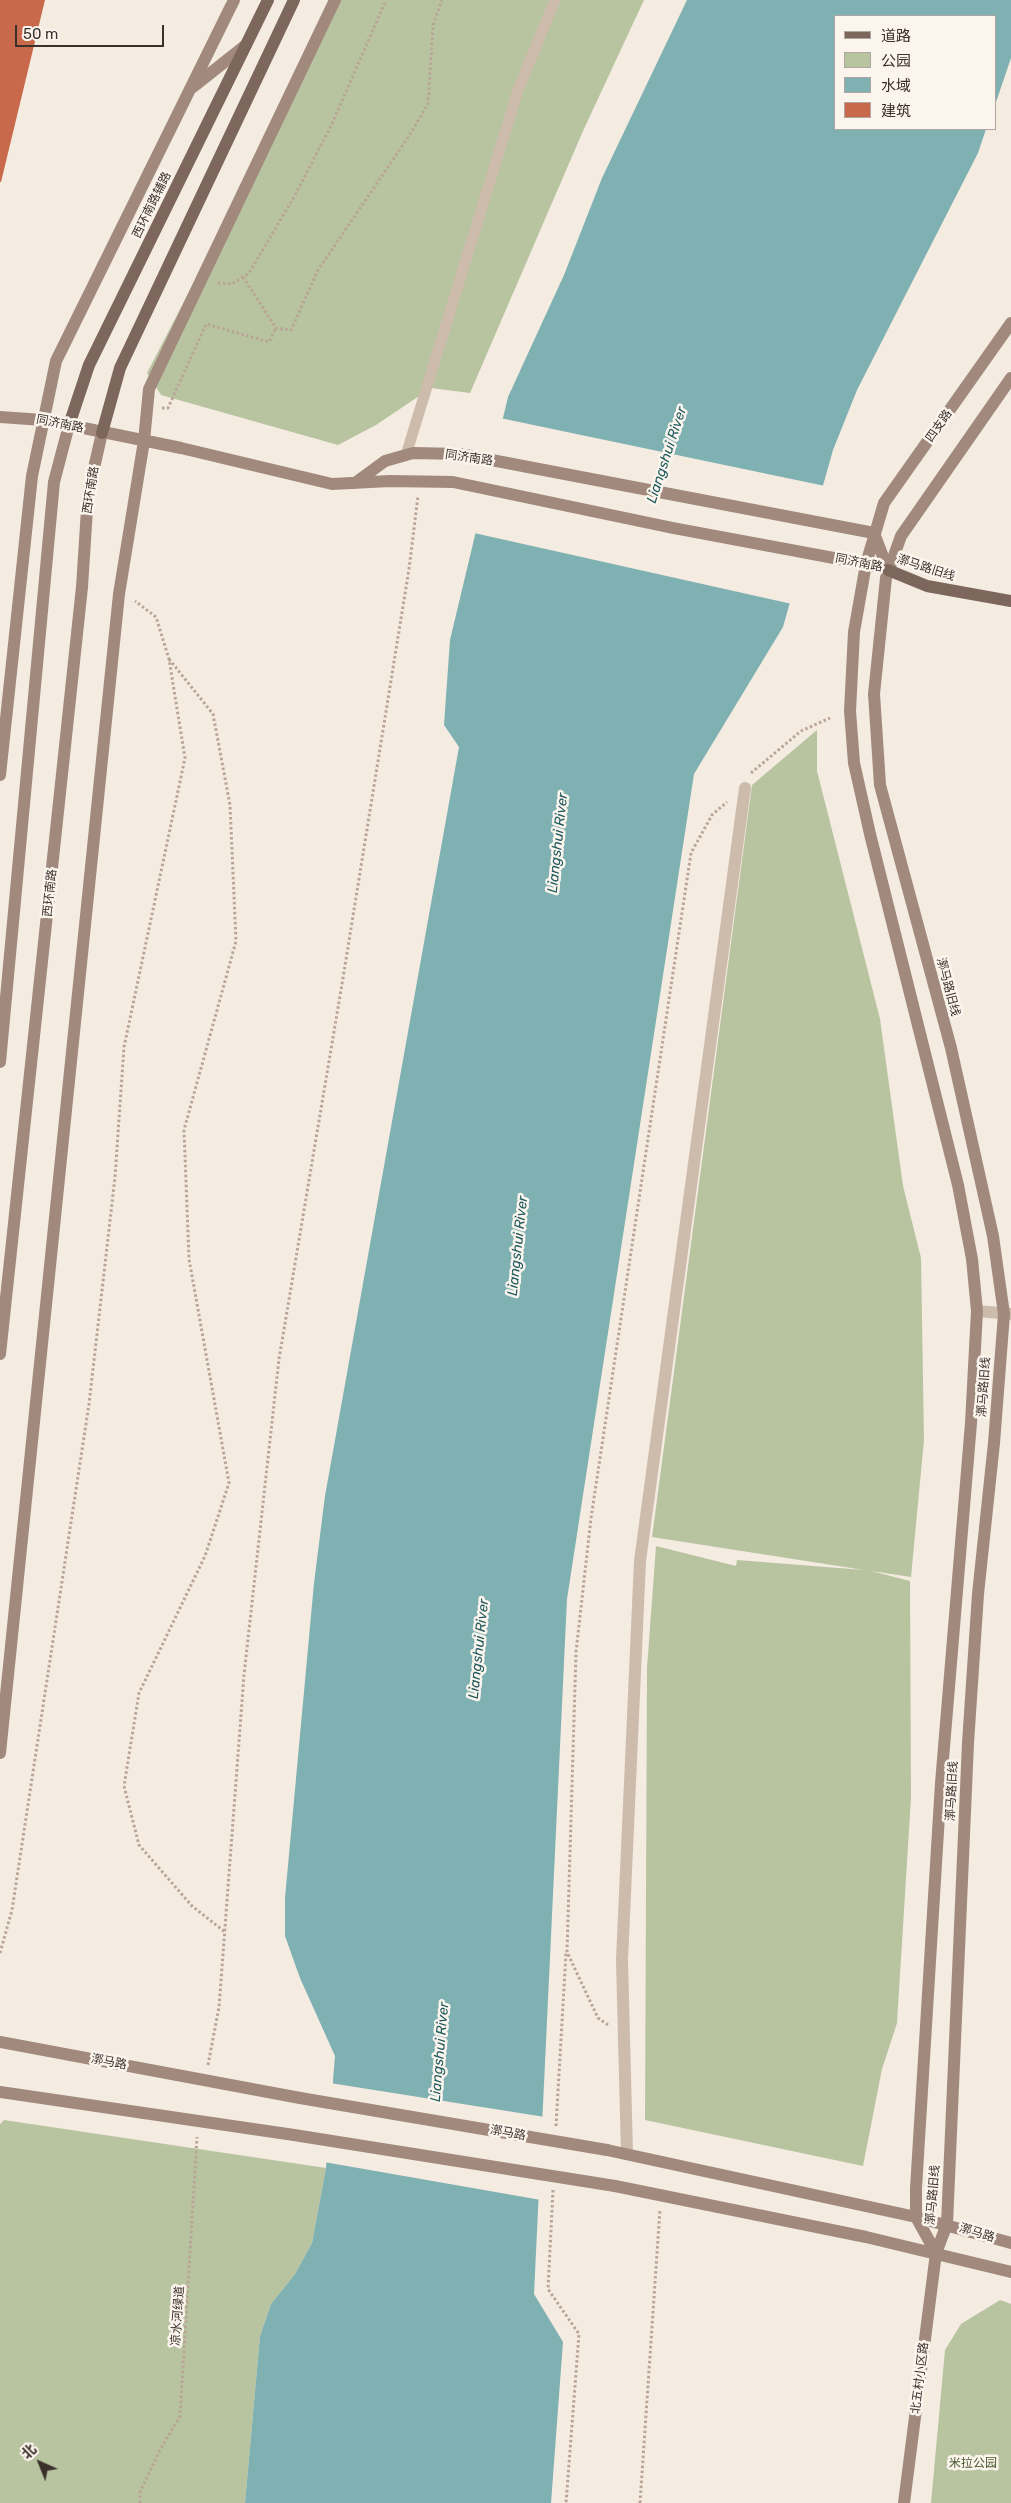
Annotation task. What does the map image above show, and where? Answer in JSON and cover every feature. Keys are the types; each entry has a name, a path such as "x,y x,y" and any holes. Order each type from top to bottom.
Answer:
{"main road":[{"path":"0,775 32,476 56,361 234,0"},
{"name":"西环南路辅路","path":"69,425 89,365 268,0"},
{"path":"102,433 120,368 294,0"},
{"path":"0,1753 119,594 144,441 149,389 335,0"},
{"path":"190,89 246,46"},
{"name":"四支路","path":"874,533 884,503 1011,323"},
{"path":"888,570 901,536 1011,378"},
{"name":"同济南路","path":"0,417 43,420 69,425 332,484 420,481 453,482 673,528 866,564 888,570"},
{"path":"0,1062 54,482 69,425"},
{"name":"西环南路","path":"0,1354 82,587 88,494 102,433"},
{"name":"同济南路","path":"355,483 385,461 406,455 427,453 460,454 874,533 888,570"},
{"name":"漷马路旧线","path":"874,533 866,564 854,632 850,711 854,763 958,1185 972,1258 977,1311 971,1423 941,1782 916,2217 936,2253"},
{"name":"漷马路旧线","path":"936,2253 947,2224 968,1743 978,1594 1007,1314 951,1048 880,785 874,694 888,570 927,586 1011,601"},
{"name":"漷马路","path":"0,2042 300,2098 627,2154 947,2224 1011,2243"},
{"path":"0,2092 294,2135 660,2194 936,2253 1011,2272"},
{"name":"北五村小区路","path":"904,2503 936,2253"}],"street":[{"path":"627,2154 622,1960 640,1561 745,788"},
{"path":"977,1311 1007,1314"}],"lane":[{"path":"406,455 518,90 555,0"}],"path":[{"path":"199,282 232,284 249,273 299,188 330,126 386,0"},
{"path":"243,277 276,328 291,330 318,270 409,136 428,104 433,25 442,0"},
{"path":"147,410 168,408 206,324 269,342 276,328"},
{"path":"205,2080 219,2007 244,1675 278,1359 352,920 407,579 420,481"},
{"path":"0,1953 12,1910 89,1404 115,1177 124,1047 185,758 169,658 156,617 128,596 119,594"},
{"path":"169,658 212,714 230,806 236,941 184,1130 189,1259 229,1483 205,1556 139,1693 124,1786 139,1845 192,1906 224,1932"},
{"path":"625,2036 598,2018 567,1952 576,1652 592,1518 689,862 691,853 712,815 745,788 749,775 801,731 830,718"},
{"path":"555,2136 567,1945"},
{"name":"凉水河绿道","path":"140,2503 140,2492 160,2450 180,2416 198,2121"},
{"path":"553,2183 548,2289 579,2334 566,2503"},
{"path":"640,2503 660,2194"}],"green space":[{"path":"340,0 644,0 583,131 470,393 431,388 376,425 338,445 161,395 147,373"},
{"path":"817,730 817,771 880,1019 903,1186 921,1258 924,1440 911,1577 871,1571 910,1581 911,1798 897,2023 882,2069 863,2166 645,2120 647,1668 656,1546 736,1566 737,1560 864,1570 652,1537 752,785"},
{"path":"4,2120 326,2168 312,2243 295,2274 271,2304 260,2336 245,2503 0,2503 0,2124"},
{"name":"米拉公园","path":"1000,2300 1011,2304 1011,2503 931,2503 945,2350 961,2324"}],"water":[{"name":"Liangshui River","path":"687,0 1011,0 1011,58 996,102 996,15 834,15 834,130 986,130 978,153 857,390 833,450 783,627 694,774 567,1599 534,2294 563,2342 551,2503 245,2503 260,2336 271,2304 295,2274 312,2243 326,2168 335,2056 300,1978 285,1936 285,1898 314,1583 325,1496 459,747 444,725 450,640 508,397 564,275 602,178"}],"pier":[{"path":"500,418 825,486 792,604 474,533"},
{"path":"330,2083 545,2117 541,2200 324,2162"}],"building":[{"path":"0,0 45,0 1,182 0,182"}]}
